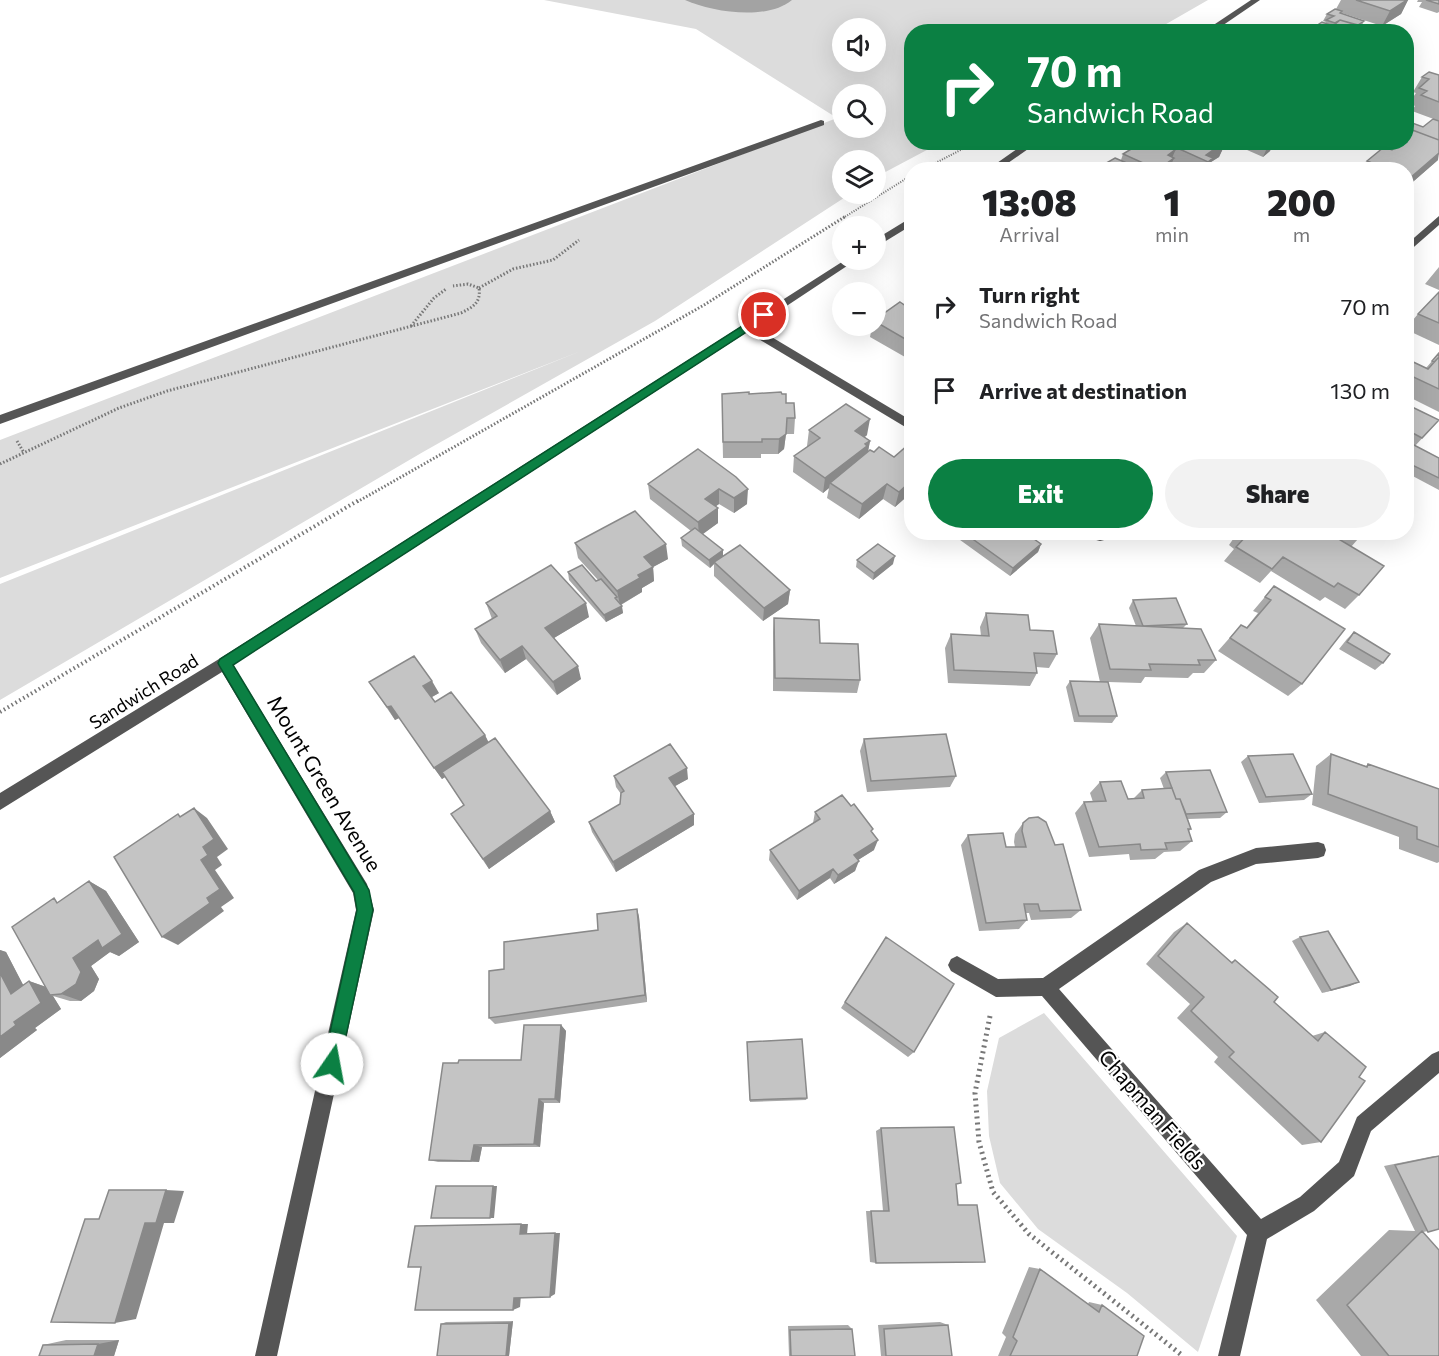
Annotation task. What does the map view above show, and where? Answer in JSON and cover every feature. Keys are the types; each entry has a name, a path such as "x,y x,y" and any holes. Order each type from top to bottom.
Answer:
{"street":[{"path":"1219,24 1256,0"},
{"path":"0,420 821,123"},
{"path":"1004,162 1022,150"},
{"path":"1414,243 1439,219"},
{"path":"886,237 904,225"},
{"name":"Sandwich Road","path":"0,802 224,663 835,270"},
{"path":"747,327 904,422"},
{"name":"Mount Green Avenue","path":"224,663 362,890 365,910 266,1356"},
{"path":"957,965 996,987 1046,987 1205,876 1256,856 1318,850"},
{"name":"Chapman Fields","path":"1046,987 1258,1233"},
{"path":"1229,1356 1258,1233 1306,1203 1347,1169 1364,1124 1436,1069"}],"path":[{"path":"937,162 961,150"},
{"path":"0,712 421,464 704,304 904,180"},
{"path":"411,326 443,290 455,285 468,284 479,288 513,269 553,260 581,238"},
{"path":"0,464 119,408 167,391 461,313 475,306 480,297 479,288"},
{"path":"996,987 975,1093 979,1142 993,1192 1029,1234 1183,1356"}],"shaded area":[{"path":"544,0 1208,0 1166,24 904,24 904,150 927,150 886,172 886,150 832,150 832,204 835,204 655,321 423,452 0,700 0,584 581,351 0,578 0,440 832,120 832,138 886,138 886,84 832,84 832,115 696,29"},
{"path":"685,0 792,0 769,11 739,12 710,8"},
{"path":"1044,1013 1237,1236 1198,1352 1127,1293 1038,1229 1000,1183 989,1136 987,1091 999,1038"}],"building":[{"path":"1356,0 1407,0 1390,11"},
{"path":"1426,0 1439,0 1439,4"},
{"path":"1335,9 1364,21 1360,24 1340,20 1335,23 1326,20 1334,16 1327,14"},
{"path":"1340,20 1354,24 1335,24"},
{"path":"1429,72 1439,75 1439,102 1421,95 1427,91 1419,88 1429,79 1422,77"},
{"path":"1433,119 1439,121 1439,140 1414,131 1414,124 1423,127"},
{"path":"1414,131 1439,140 1439,153 1414,175 1414,162 1367,161 1380,150 1414,150"},
{"path":"1130,150 1175,150 1168,155 1174,158 1168,162 1141,162 1123,154"},
{"path":"1182,150 1213,150 1206,155 1213,158 1208,162"},
{"path":"1115,158 1124,162 1108,162"},
{"path":"1439,292 1439,323 1418,314"},
{"path":"900,302 904,305 904,338 886,328 886,312"},
{"path":"1439,357 1439,389 1414,377 1414,362 1428,369"},
{"path":"749,392 749,394 781,392 786,394 786,403 794,403 795,418 787,418 786,434 779,439 762,439 762,442 723,442 722,394"},
{"path":"846,404 870,419 855,431 870,441 865,444 867,446 825,478 794,456 820,438 809,430"},
{"path":"1414,408 1439,420 1422,438 1414,434"},
{"path":"1414,445 1439,458 1439,478 1414,466"},
{"path":"879,447 894,457 904,448 904,487 899,492 887,484 862,504 830,483 870,450 874,452"},
{"path":"698,449 736,477 748,489 734,498 719,489 705,499 718,508 698,522 648,484"},
{"path":"635,511 666,544 644,557 653,567 638,575 640,578 617,591 575,543"},
{"path":"695,528 723,550 709,560 681,538"},
{"path":"974,540 1035,540 1041,544 1013,568"},
{"path":"1242,540 1340,540 1384,566 1359,595 1338,583 1334,587 1283,557 1272,569 1236,547"},
{"path":"878,544 895,556 874,573 857,560"},
{"path":"740,545 790,590 764,608 714,562"},
{"path":"551,565 586,603 545,628 578,666 553,682 522,646 500,660 475,629 497,616 486,603"},
{"path":"582,565 596,581 601,579 622,606 604,615 568,572"},
{"path":"1274,586 1345,629 1302,684 1230,638 1241,625 1247,628 1271,600 1265,597"},
{"path":"1176,598 1187,624 1143,626 1133,600"},
{"path":"986,613 1028,615 1030,630 1053,631 1057,654 1034,653 1037,673 954,670 951,634 989,636"},
{"path":"774,618 819,620 820,643 858,644 860,680 775,678"},
{"path":"1099,624 1201,629 1216,660 1198,660 1200,665 1149,664 1151,670 1110,669"},
{"path":"1354,632 1390,654 1383,663 1347,642"},
{"path":"414,656 432,681 423,686 435,702 451,692 485,735 434,768 391,706 387,707 369,682"},
{"path":"1070,681 1108,682 1117,716 1079,716"},
{"path":"946,734 956,776 871,781 864,739"},
{"path":"495,738 550,811 483,859 451,814 464,805 442,772"},
{"path":"670,744 687,768 669,778 694,814 613,862 589,822 620,804 621,793 624,791 614,776"},
{"path":"1293,754 1312,794 1266,797 1248,756"},
{"path":"1331,754 1367,767 1368,764 1439,789 1439,847 1417,839 1417,827 1328,794"},
{"path":"1210,770 1227,812 1186,814 1180,799 1176,799 1166,772"},
{"path":"1121,781 1128,799 1144,798 1142,790 1172,788 1176,799 1180,799 1191,829 1188,829 1192,841 1165,843 1167,849 1141,850 1140,844 1099,847 1084,802 1106,801 1100,782"},
{"path":"842,795 851,806 854,804 873,829 871,831 878,840 854,855 859,861 838,875 833,869 799,891 770,850 820,819 815,812"},
{"path":"194,808 214,839 203,847 208,855 201,860 220,889 207,898 210,903 162,937 114,857 178,814 180,817"},
{"path":"1038,817 1046,822 1055,845 1063,844 1081,910 1040,911 1038,904 1024,904 1027,920 986,923 968,835 1003,833 1006,847 1026,847 1022,831 1023,823 1029,818"},
{"path":"89,881 122,934 102,948 98,940 73,958 81,972 76,984 61,994 50,995 12,927 54,898 57,903"},
{"path":"637,909 645,995 489,1018 489,971 504,969 504,942 598,930 597,914"},
{"path":"1187,923 1232,963 1235,960 1278,997 1274,1002 1318,1041 1325,1032 1366,1067 1359,1077 1365,1081 1321,1142 1229,1057 1234,1052 1191,1011 1204,997 1158,956"},
{"path":"1328,931 1359,982 1331,990 1300,937"},
{"path":"886,937 954,984 914,1052 845,1002"},
{"path":"0,973 11,994 29,981 41,1003 14,1022 16,1025 0,1037"},
{"path":"524,1025 561,1025 555,1099 539,1099 534,1144 474,1145 471,1161 429,1160 443,1063 458,1063 459,1060 521,1060"},
{"path":"802,1039 807,1098 750,1100 747,1042"},
{"path":"954,1127 961,1183 956,1184 958,1205 977,1205 985,1262 876,1263 871,1211 889,1211 881,1128"},
{"path":"1439,1156 1439,1229 1428,1232 1395,1165"},
{"path":"436,1186 493,1186 490,1218 431,1218"},
{"path":"109,1190 166,1190 156,1223 145,1223 115,1323 51,1322 85,1219 99,1219"},
{"path":"521,1224 520,1234 555,1233 550,1297 514,1298 513,1310 415,1310 421,1267 408,1267 415,1226"},
{"path":"1422,1231 1439,1250 1439,1356 1389,1356 1347,1305"},
{"path":"1040,1269 1099,1312 1102,1305 1144,1336 1137,1356 1010,1356 1017,1341 1013,1337"},
{"path":"509,1323 506,1356 437,1356 441,1324"},
{"path":"948,1325 952,1356 886,1356 884,1329"},
{"path":"852,1329 855,1356 791,1356 790,1330"},
{"path":"98,1344 94,1356 39,1356 43,1345"}],"route":[{"path":"332,1064 362,929 365,910 362,890 224,663 764,315"}]}
